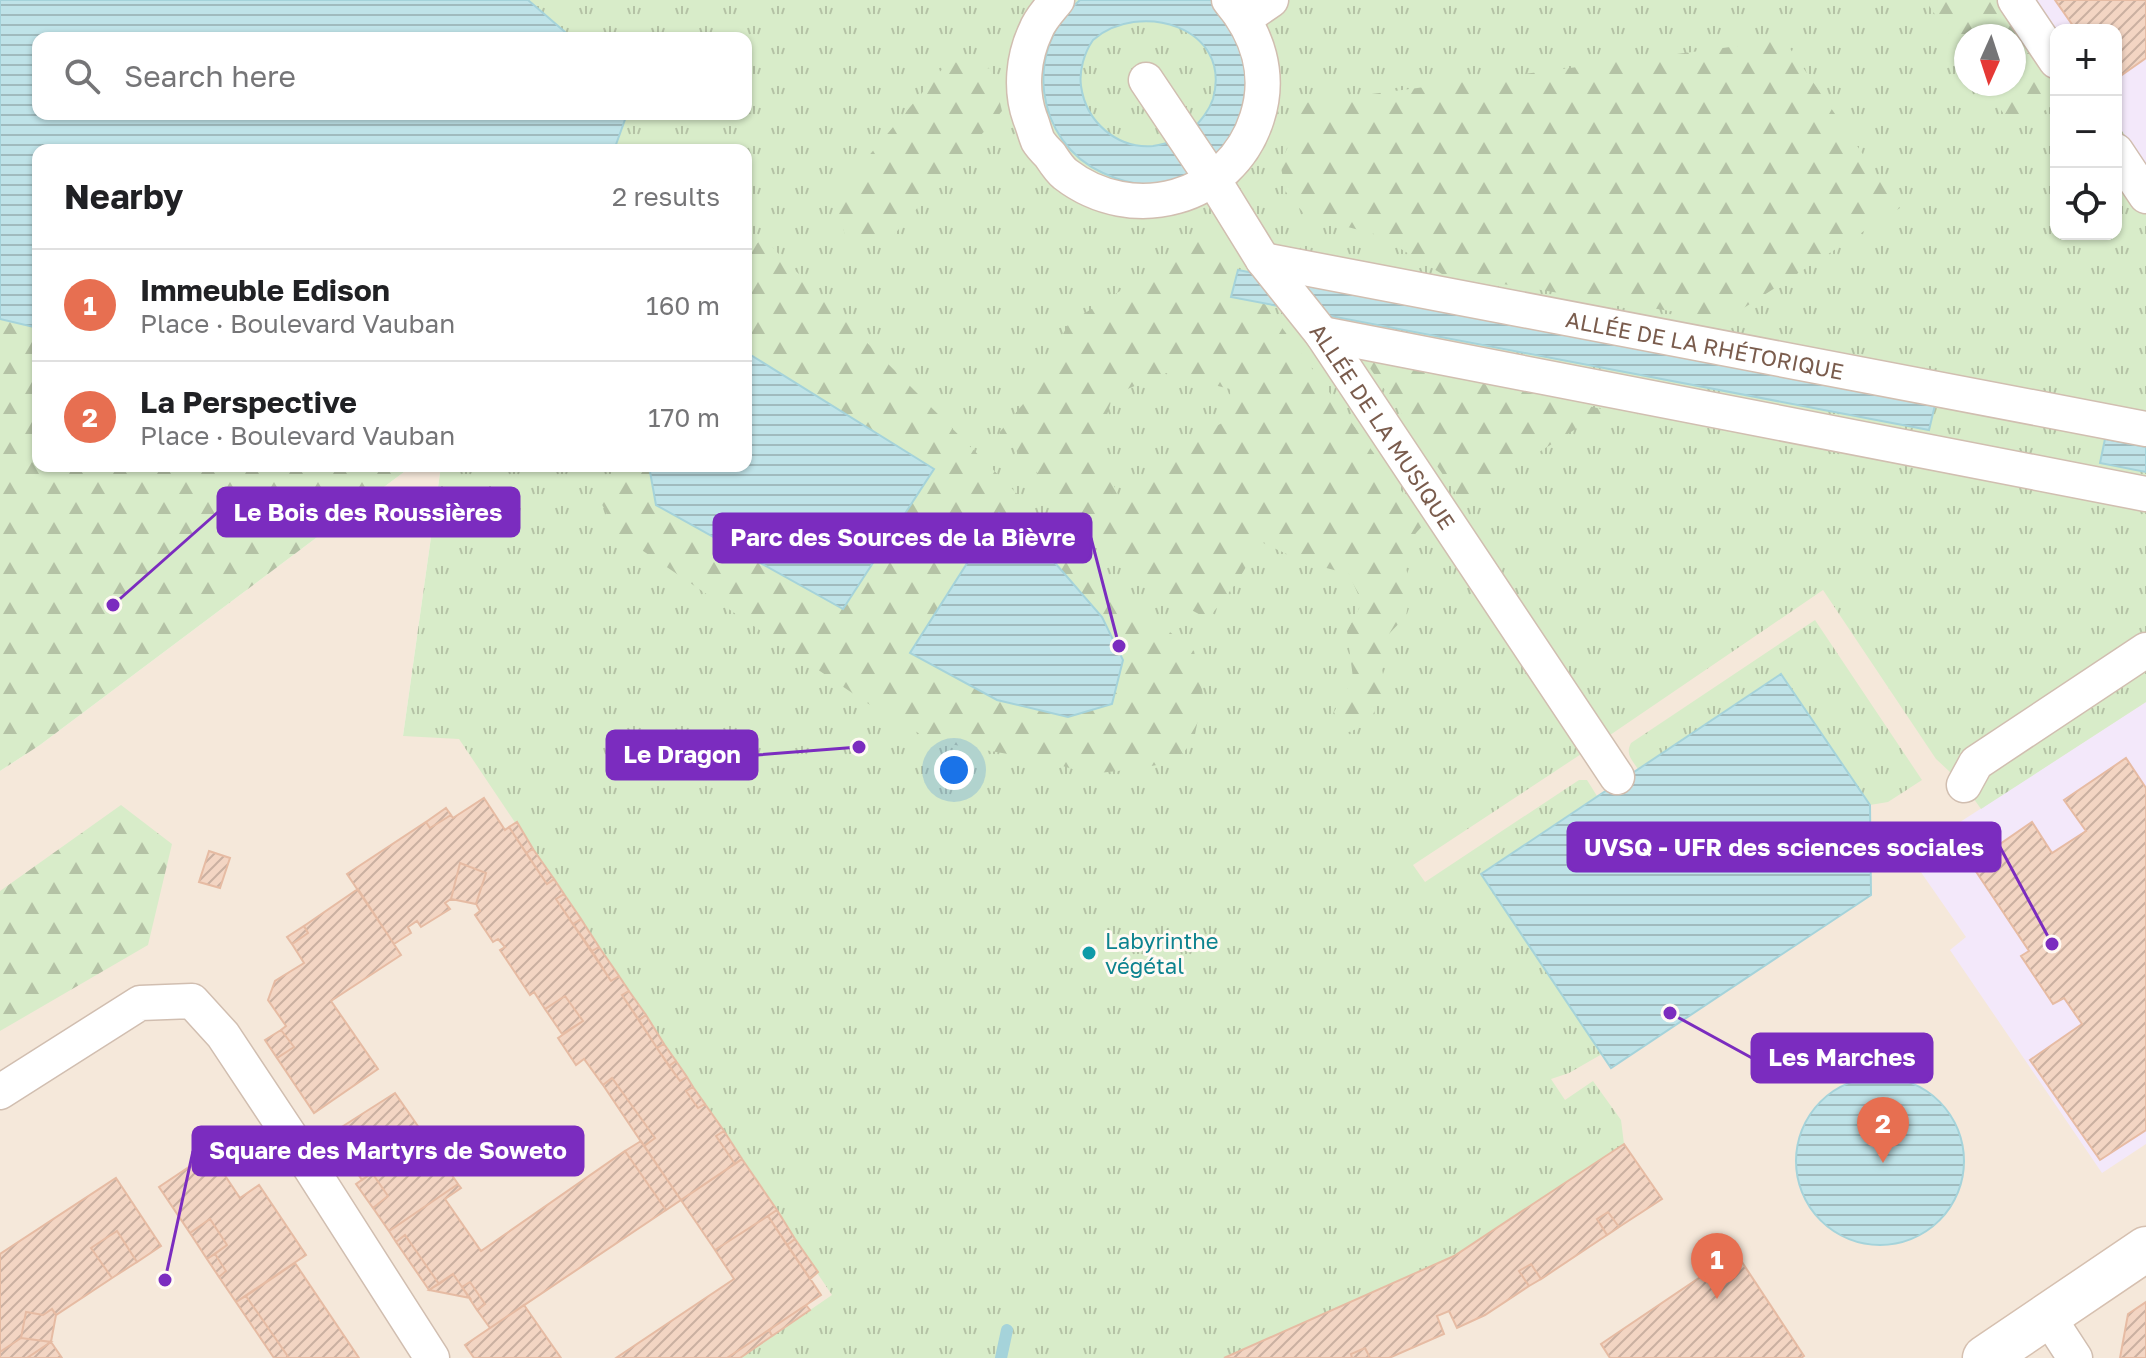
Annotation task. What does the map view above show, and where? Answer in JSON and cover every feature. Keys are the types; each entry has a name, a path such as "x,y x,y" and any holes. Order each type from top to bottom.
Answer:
{"street":[{"path":"1057,0 1036,28 1025,63 1025,103 1038,141 1064,173 1098,194 1137,202 1177,198 1213,180 1236,159 1253,132 1262,103 1263,72 1248,5"},
{"path":"2015,0 2050,52"},
{"name":"ALLÉE DE LA MUSIQUE","path":"1146,80 1268,265 1312,323 1617,777"},
{"path":"2122,160 2146,196"},
{"name":"ALLÉE DE LA RHÉTORIQUE","path":"1268,265 2146,429"},
{"path":"1312,323 2146,494"},
{"path":"1964,785 1976,763 2146,650"},
{"path":"0,1092 140,1003 192,1001 223,1035 432,1358"},
{"path":"1985,1358 2146,1249"},
{"path":"2047,1315 2075,1358"}],"shaded area":[{"path":"2034,0 2146,0 2146,167 2122,131 2122,24 2050,24"},
{"path":"2146,0 2146,1358 0,1358 0,771 40,745 404,472 440,472 403,736 738,472 752,472 752,144 746,144 746,120 752,120 752,114"},
{"path":"2146,702 2146,1144 2102,1173 1950,950 1966,937 1909,855"}],"green space":[{"path":"0,0 2034,0 2050,24 2050,240 2122,240 2122,131 2146,167 2146,702 1981,809 1964,785 1936,759 1823,590 1413,865 1425,882 1579,780 1587,780 1597,796 1481,874 1602,1054 1569,1073 1551,1079 1565,1100 1593,1081 1621,1120 1624,1144 1457,1256 1228,1358 740,1358 832,1295 459,739 403,736 440,472 752,472 752,144 36,144"},
{"path":"1925,0 1998,0 2013,24 1954,24 1954,42"},
{"path":"1784,40 1900,208 1725,320 1442,274 1378,235 1306,216 1286,192 1280,163 1292,139 1303,103"},
{"path":"2026,43 2050,81 2050,107 2015,130 1991,96 2026,96"},
{"path":"949,61 992,69 1002,111 885,245 845,235 833,198"},
{"path":"0,232 32,241 32,472 404,472 40,745 0,771"},
{"path":"1197,237 1219,244 1238,270 1231,297 1264,303 1425,523 1408,542 1404,560 1411,588 1406,616 1386,637 1381,663 1385,686 1369,724 1344,734 1334,712 1353,678 1347,631 1362,603 1349,574 1304,562 1261,542 1237,582 1208,619 1145,585 999,433 1028,398 1069,323 1157,268","holes":["1166,373 1230,389 1231,418 1180,446 1152,481 1121,503 1098,445 1113,395"]},
{"path":"763,238 1056,533 1138,607 1194,651 1203,695 1194,739 1177,761 1089,774 1043,760 932,741 867,703 618,534 599,499 611,472 752,472 752,248"},
{"path":"1361,355 1606,410 1461,501"},
{"path":"1815,620 1922,780 1888,802 1870,805 1781,674 1638,769 1629,754 1631,743"},
{"path":"121,805 172,844 148,945 0,1031 0,891"}],"water":[{"path":"0,0 528,0 565,32 32,32 32,120 625,120 616,144 32,144 32,327 0,319"},
{"path":"1080,0 1217,0 1249,47 1250,106 1214,161 1193,129 1213,99 1215,74 1209,53 1196,38 1177,27 1156,22 1134,22 1112,28 1093,40 1082,68 1084,99 1096,122 1105,131 1127,143 1153,146 1177,140 1198,172 1158,183 1128,182 1103,173 1080,159 1062,140 1050,117 1044,93 1044,68 1050,43 1062,20"},
{"path":"1238,270 1935,405 1929,430 1231,297"},
{"path":"752,356 934,469 843,609 656,505 650,472 752,472"},
{"path":"2105,439 2146,447 2146,472 2100,463"},
{"path":"999,513 1056,564 1102,617 1123,660 1112,704 1068,717 997,700 910,653"},
{"path":"1781,674 1870,805 1871,895 1611,1068 1481,874"},
{"path":"1880,1077 1912,1083 1939,1102 1958,1129 1964,1161 1958,1193 1939,1220 1912,1239 1880,1245 1848,1239 1821,1220 1802,1193 1796,1161 1802,1129 1821,1102 1848,1083"}],"building":[{"path":"2055,0 2146,0 2146,58 2122,75 2122,24 2072,24"},
{"path":"2126,758 2146,788 2146,1130 2100,1160 2030,1060 2082,1024 2064,998 2053,1004 2021,956 2029,951 1971,864 2032,822 2052,853 2086,831 2064,800"},
{"path":"484,798 505,830 509,827 547,884 554,879 564,894 556,899 611,981 619,976 629,991 622,995 657,1048 680,1081 687,1077 693,1087 686,1091 698,1108 705,1104 724,1131 716,1136 735,1164 681,1200 644,1146 655,1138 612,1078 603,1085 584,1059 576,1065 558,1038 583,1021 565,996 545,1009 534,992 530,995 500,950 505,947 498,939 493,942 475,915 480,911 476,904 486,873 460,863 451,899 445,903 450,909 421,927 417,921 408,927 411,933 394,944 347,874 426,822 430,828 451,815 453,818"},
{"path":"446,808 451,815 430,828 426,822"},
{"path":"517,822 533,849 526,853 509,827"},
{"path":"533,849 554,879 547,884 526,853"},
{"path":"209,851 230,858 220,888 199,882"},
{"path":"460,863 486,873 476,904 451,899"},
{"path":"358,889 401,955 331,1001 378,1069 314,1113 277,1058 294,1047 281,1030 286,1026 268,1000 275,981 304,963 292,944 308,933 304,926"},
{"path":"564,894 581,919 573,924 556,899"},
{"path":"581,919 599,947 592,951 573,924"},
{"path":"304,926 308,933 292,944 287,937"},
{"path":"599,947 619,976 611,981 592,951"},
{"path":"629,991 646,1015 639,1020 622,995"},
{"path":"565,996 583,1021 562,1034 545,1009"},
{"path":"646,1015 664,1044 657,1048 639,1020"},
{"path":"281,1030 294,1047 277,1058 265,1040"},
{"path":"664,1044 676,1061 669,1066 657,1048"},
{"path":"676,1061 687,1077 680,1081 669,1066"},
{"path":"612,1078 655,1138 644,1146 603,1085"},
{"path":"693,1087 705,1104 698,1108 686,1091"},
{"path":"395,1093 458,1184 389,1231 373,1208 388,1196 372,1173 362,1180 350,1162 345,1165 326,1137"},
{"path":"724,1131 742,1159 735,1164 716,1136"},
{"path":"641,1141 681,1200 666,1210 625,1151"},
{"path":"1624,1144 1662,1199 1619,1227 1608,1212 1597,1219 1607,1235 1541,1279 1531,1264 1519,1271 1529,1286 1485,1315 1457,1328 1449,1311 1437,1316 1444,1334 1389,1358 1370,1358 1365,1348 1351,1354 1352,1358 1224,1358 1454,1256"},
{"path":"625,1151 666,1210 490,1328 477,1310 485,1304 470,1282 462,1287 453,1274 439,1284 405,1235 396,1242 389,1231 458,1184 461,1188 445,1199 481,1251"},
{"path":"210,1153 240,1198 259,1185 306,1255 236,1302 219,1277 226,1271 215,1254 227,1245 210,1219 190,1233 159,1187"},
{"path":"742,1159 777,1210 715,1250 681,1200"},
{"path":"372,1173 388,1196 373,1208 356,1184"},
{"path":"116,1178 161,1246 137,1262 117,1231 91,1248 112,1278 56,1315 52,1309 43,1315 26,1312 21,1338 0,1352 0,1254"},
{"path":"777,1210 795,1239 787,1245 768,1216"},
{"path":"1608,1212 1619,1227 1607,1235 1597,1219"},
{"path":"768,1216 821,1295 727,1358 616,1358 734,1279 715,1250"},
{"path":"210,1219 227,1245 207,1259 190,1233"},
{"path":"117,1231 137,1262 112,1278 91,1248"},
{"path":"405,1235 439,1284 429,1290 396,1242"},
{"path":"795,1239 818,1272 810,1279 787,1245"},
{"path":"1736,1253 1804,1356 1610,1358 1601,1344"},
{"path":"215,1254 226,1271 219,1277 207,1259"},
{"path":"295,1263 359,1358 289,1358 246,1296"},
{"path":"1531,1264 1541,1279 1529,1286 1519,1271"},
{"path":"453,1274 462,1287 470,1298 429,1290"},
{"path":"470,1282 485,1304 477,1310 462,1287"},
{"path":"246,1296 289,1358 274,1358 236,1302"},
{"path":"2146,1302 2146,1358 2120,1358 2128,1314"},
{"path":"524,1305 561,1358 474,1358 465,1345"},
{"path":"806,1305 810,1310 772,1336 769,1330"},
{"path":"52,1309 56,1315 51,1342 21,1338 26,1312 43,1315"},
{"path":"769,1330 772,1336 740,1358 727,1358"},
{"path":"21,1338 51,1342 27,1358 0,1358 0,1352"},
{"path":"51,1342 62,1358 27,1358"},
{"path":"1365,1348 1370,1358 1352,1358 1351,1354"}],"waterway":[{"path":"1001,1358 1007,1330"}],"place":[{"name":"Le Bois des Roussières","path":"113,605"},
{"name":"Parc des Sources de la Bièvre","path":"1119,646"},
{"name":"Le Dragon","path":"859,747"},
{"name":"UVSQ - UFR des sciences sociales","path":"2052,944"},
{"name":"Labyrinthe végétal","path":"1089,953"},
{"name":"Les Marches","path":"1670,1013"},
{"name":"La Perspective","path":"1883,1163"},
{"name":"Square des Martyrs de Soweto","path":"165,1280"},
{"name":"Immeuble Edison","path":"1717,1299"}]}
